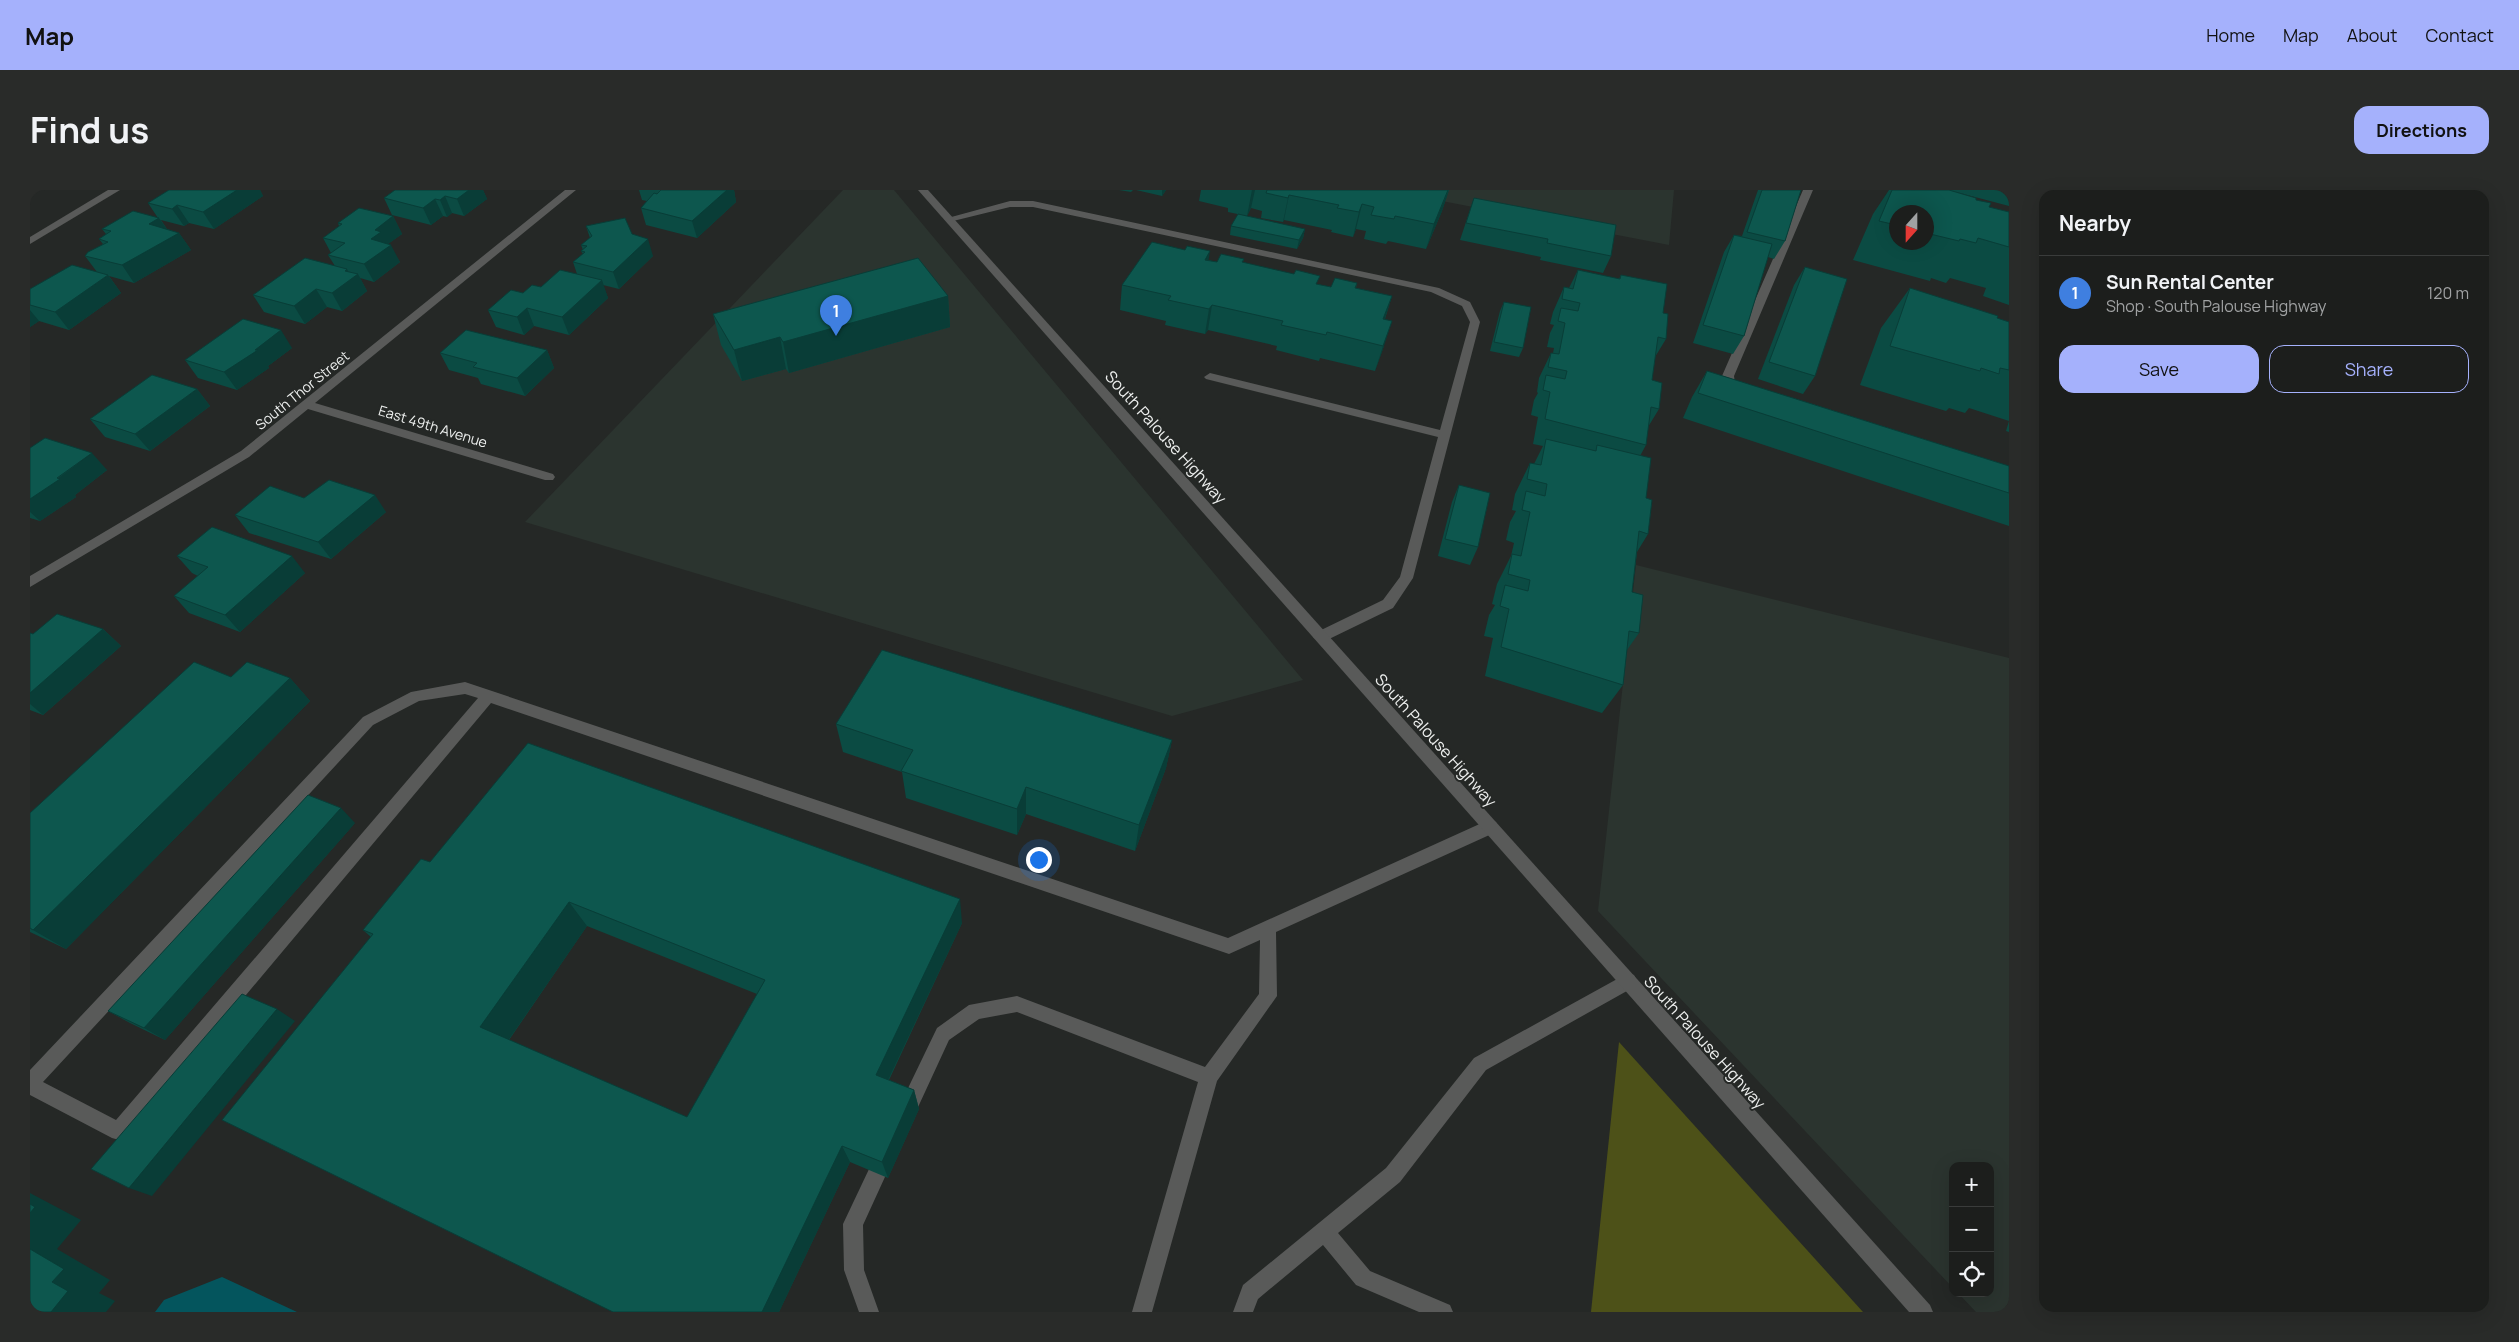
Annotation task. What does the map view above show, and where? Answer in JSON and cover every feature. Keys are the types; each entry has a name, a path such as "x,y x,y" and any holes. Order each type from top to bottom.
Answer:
{"street":[{"path":"30,240 115,190"},
{"name":"South Thor Street","path":"30,582 238,459 309,405 571,190"},
{"name":"South Palouse Highway","path":"923,190 1923,1312"},
{"path":"1747,398 1738,395 1729,385 1728,376 1808,190"},
{"path":"949,219 1010,204 1033,204 1368,274 1435,290 1466,304 1475,322 1406,578 1388,604 1320,637"},
{"path":"1210,377 1444,434"},
{"name":"East 49th Avenue","path":"309,405 549,477"},
{"path":"488,696 119,1131 30,1084 368,721 416,696 465,688 1229,946 1490,827"},
{"path":"1142,1312 1209,1077 1268,996 1268,928"},
{"path":"1243,1312 1250,1292 1394,1175 1480,1064 1628,981"},
{"path":"868,1312 854,1270 853,1224 943,1034 975,1011 1017,1004 1209,1077"},
{"path":"1324,1231 1363,1278 1443,1312"}],"shaded area":[{"path":"843,190 894,190 1303,680 1172,716 525,522"},
{"path":"1385,190 1674,190 1669,245"},
{"path":"1636,565 2009,658 2009,1312 1976,1312 1962,1297 1994,1297 1994,1162 1949,1162 1949,1284 1598,911"}],"green space":[{"path":"1619,1042 1863,1312 1591,1312"}],"water":[{"path":"222,1277 297,1312 155,1312 164,1300"}],"building":[{"path":"169,190 237,190 203,212 177,205 172,209 148,203"},
{"path":"395,190 469,190 457,199 445,196 440,200 435,199 423,208 384,198"},
{"path":"661,190 727,190 692,221 641,208 654,193 657,194"},
{"path":"1267,190 1448,190 1434,224 1395,216 1394,219 1371,215 1374,207 1362,204 1359,212 1337,208 1339,205 1289,195 1288,198 1266,193"},
{"path":"1762,190 1801,190 1785,241 1747,232"},
{"path":"1892,190 1949,190 1976,198 1976,200 1991,203 1989,207 2009,212 2009,247 1978,238 1976,243 1934,235 1934,205 1889,205 1889,223 1879,221"},
{"path":"1474,198 1616,225 1611,256 1547,243 1548,239 1466,223"},
{"path":"359,208 393,216 375,230 381,232 371,239 391,245 364,264 328,255 345,243 323,238 342,224 338,223"},
{"path":"133,211 159,218 149,224 179,233 122,265 85,256 88,252 108,242 99,239 111,231 102,229"},
{"path":"1238,214 1305,229 1299,240 1231,226"},
{"path":"625,218 632,234 648,239 613,272 573,262 585,252 581,251 587,246 581,245 592,236 586,226"},
{"path":"1734,235 1772,244 1744,336 1703,325"},
{"path":"1152,242 1185,250 1187,246 1210,251 1205,260 1217,262 1221,254 1244,259 1242,262 1294,274 1296,270 1320,276 1316,284 1331,287 1335,278 1357,283 1355,288 1392,296 1383,319 1392,321 1383,346 1327,332 1326,335 1281,325 1283,321 1212,305 1209,309 1168,300 1171,296 1122,285"},
{"path":"305,258 347,269 345,271 358,274 332,293 316,289 294,306 253,295"},
{"path":"918,258 948,296 783,342 780,337 734,350 713,314"},
{"path":"72,265 108,275 55,312 30,305 30,289"},
{"path":"1805,267 1847,279 1815,376 1769,362"},
{"path":"560,270 602,280 562,317 527,308 517,317 488,310 511,290 523,293 532,285 541,287"},
{"path":"1578,270 1620,279 1621,275 1667,284 1663,313 1668,314 1666,339 1658,337 1652,380 1662,383 1659,409 1651,407 1646,445 1545,419 1550,392 1543,390 1546,375 1565,379 1567,371 1548,367 1551,353 1559,354 1565,323 1558,321 1561,308 1578,311 1580,303 1562,299 1564,287 1573,289"},
{"path":"1910,288 1998,316 1997,318 2009,322 2009,370 2000,368 1999,374 1981,368 1980,371 1890,346"},
{"path":"1504,302 1531,307 1523,348 1494,342"},
{"path":"243,319 281,330 255,350 258,350 224,372 185,360"},
{"path":"466,330 547,350 517,378 473,367 477,363 440,353"},
{"path":"1707,371 2009,466 2009,493 1698,393"},
{"path":"152,375 197,389 135,434 90,419"},
{"path":"45,438 92,453 57,478 60,479 30,499 30,448"},
{"path":"1546,439 1596,451 1597,445 1651,458 1646,498 1652,500 1648,534 1639,531 1632,592 1643,595 1639,633 1629,631 1623,685 1501,647 1509,609 1500,606 1505,585 1528,591 1530,580 1508,574 1512,554 1521,556 1530,512 1522,510 1526,491 1545,496 1547,484 1527,479 1530,463 1541,465"},
{"path":"329,480 375,495 318,542 235,515 270,486 304,498"},
{"path":"1459,485 1490,493 1478,547 1445,539"},
{"path":"212,527 292,556 225,615 174,596 208,567 177,556"},
{"path":"57,614 103,629 30,693 30,633 33,634"},
{"path":"882,650 1172,740 1139,825 1026,787 1017,809 901,771 913,750 836,724"},
{"path":"194,662 231,677 247,662 290,678 33,930 30,928 30,813"},
{"path":"528,743 960,899 876,1075 914,1090 882,1162 842,1146 762,1312 613,1312 222,1120 373,934 363,930 421,859 430,862","holes":["569,902 765,980 687,1117 480,1027"]},
{"path":"308,795 341,808 144,1028 108,1011"},
{"path":"242,994 277,1009 129,1188 91,1169"},
{"path":"30,1204 35,1207 30,1213"},
{"path":"30,1249 64,1269 52,1282 68,1291 51,1312 30,1312"}],"place":[{"name":"Sun Rental Center","path":"836,336"}]}
